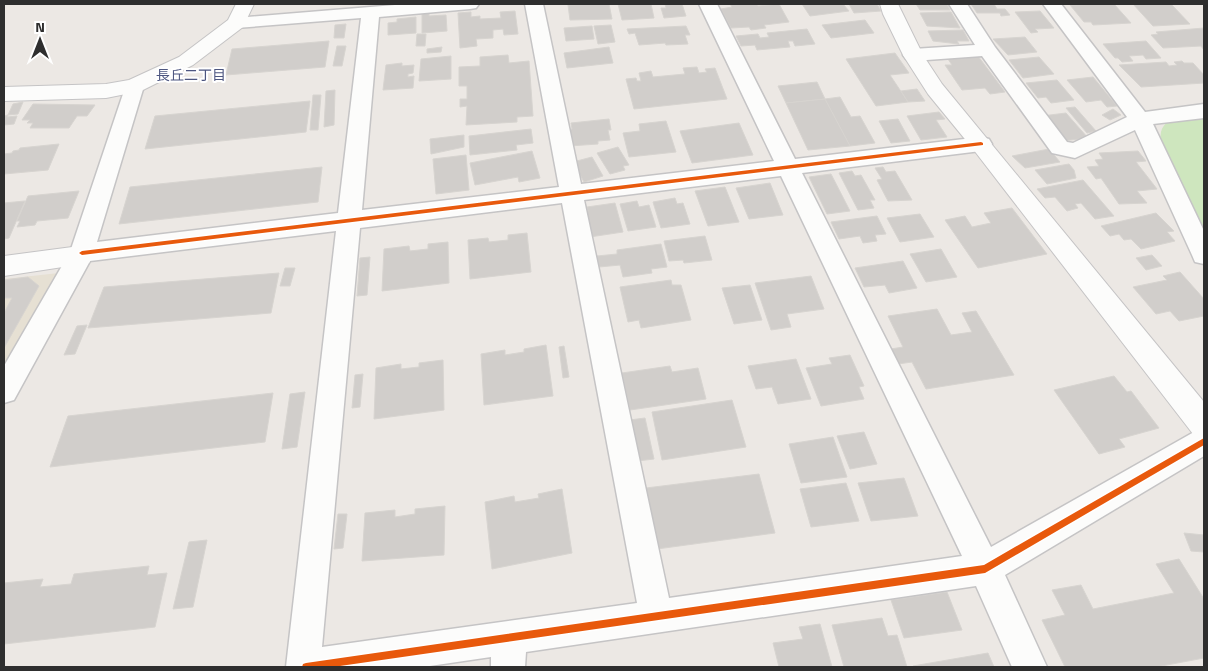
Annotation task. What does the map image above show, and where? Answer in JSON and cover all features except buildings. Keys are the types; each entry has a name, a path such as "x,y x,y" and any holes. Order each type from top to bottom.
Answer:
{"street":[{"path":"4,94 106,91 134,86 186,61 236,23 245,4"},
{"path":"236,23 470,4"},
{"path":"534,4 656,617"},
{"path":"708,4 986,569 1030,667"},
{"path":"890,4 892,14 913,55 934,89 981,144 1204,424"},
{"path":"958,4 987,50 1060,148 1075,151 1140,119 1204,111"},
{"path":"1052,4 1140,119 1204,255"},
{"path":"371,11 304,667 509,652 656,617 986,569 1204,442"},
{"path":"913,55 987,50"},
{"path":"4,391 81,255 134,86"},
{"path":"4,266 349,221 981,144"}],"shaded area":[{"path":"59,273 4,367 4,279"}],"green space":[{"path":"1204,115 1204,231 1162,146 1161,136 1162,128 1172,120"}],"cycle path":[{"path":"82,253 981,144"},
{"path":"306,667 985,569 1204,441"}],"district":[{"name":"長丘二丁目","path":"191,75"}]}
